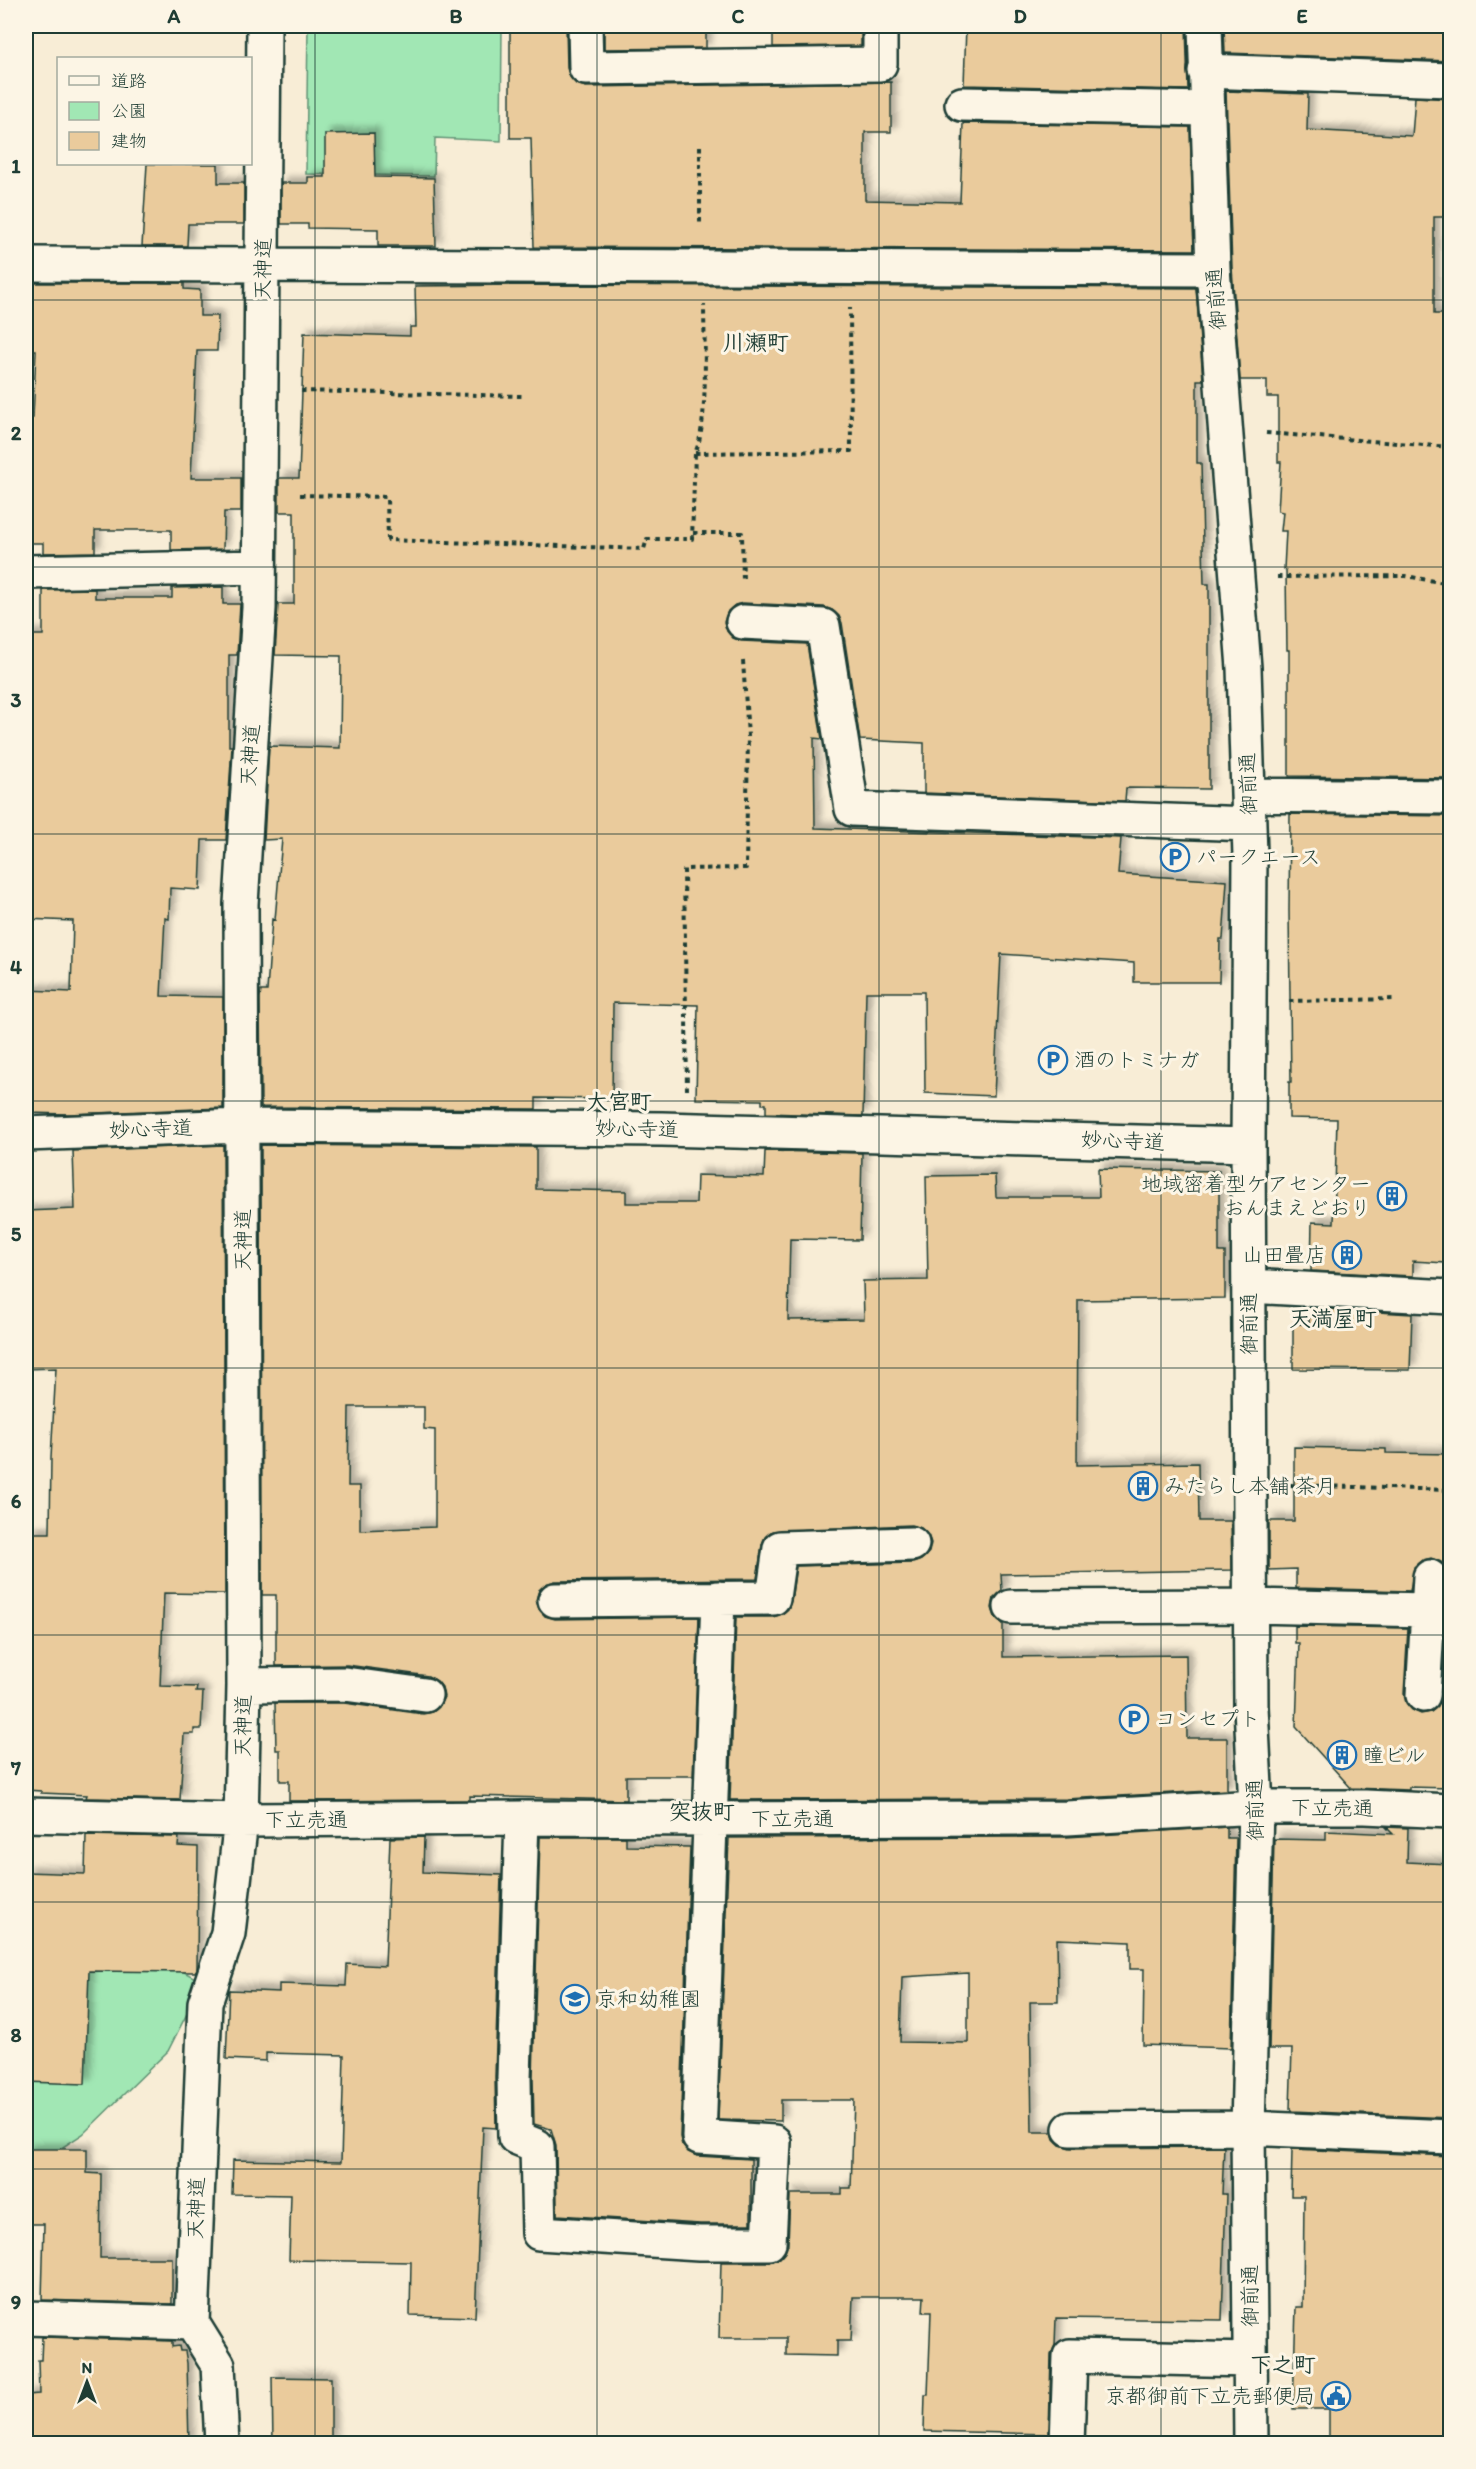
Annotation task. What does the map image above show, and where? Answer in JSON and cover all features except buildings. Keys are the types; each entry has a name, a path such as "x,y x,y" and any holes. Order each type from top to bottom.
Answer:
{"street":[{"name":"天神道","path":"192,2323 205,2003 228,1933 241,1820 244,1685 241,904 261,495 264,26"},
{"path":"585,26 586,68 880,64 880,26"},
{"name":"御前通","path":"1205,26 1213,268 1244,668 1248,810 1251,1707 1256,1807 1248,2128 1251,2444"},
{"path":"1205,71 1450,80"},
{"path":"962,104 1207,109"},
{"path":"26,264 1213,268"},
{"path":"26,572 259,567"},
{"path":"743,622 823,626 852,809 1248,810 1450,797"},
{"name":"妙心寺道","path":"26,1134 242,1126 688,1130 1248,1145"},
{"path":"1249,1286 1450,1297"},
{"path":"555,1600 773,1598 780,1548 912,1544"},
{"path":"1424,1695 1430,1577"},
{"path":"522,1818 514,2078 515,2137 537,2146 539,2233 699,2243 769,2243 774,2142 699,2137 718,1598"},
{"path":"1011,1606 1251,1606 1427,1610"},
{"path":"244,1685 345,1684 425,1695"},
{"name":"下立売通","path":"26,1815 241,1820 1067,1818 1256,1807 1450,1811"},
{"path":"1070,2129 1248,2128 1450,2137"},
{"path":"26,2318 192,2323 218,2365 222,2444"},
{"path":"1067,2444 1070,2356 1250,2360"}],"path":[{"path":"261,495 387,497 388,540 644,549 647,539 692,539 695,453 699,444 703,413 700,146"},
{"path":"695,453 851,451 850,268"},
{"path":"262,390 522,396"},
{"path":"1226,430 1450,447"},
{"path":"688,1130 684,869 746,868 748,735 743,661 742,533 693,533"},
{"path":"1238,581 1291,575 1394,576 1450,584"},
{"path":"1249,1002 1395,999"},
{"path":"1250,1484 1450,1490"}],"green space":[{"path":"308,26 502,26 501,141 435,138 434,176 306,174"},
{"path":"107,1931 203,1982 168,2051 83,2134 26,2171 26,1949"}],"place":[{"name":"パークエース","path":"1175,857"},
{"name":"酒のトミナガ","path":"1053,1060"},
{"name":"地域密着型ケアセンター おんまえどおり","path":"1392,1196"},
{"name":"山田畳店","path":"1347,1255"},
{"name":"みたらし本舗 茶月","path":"1143,1486"},
{"name":"コンセプト","path":"1134,1719"},
{"name":"瞳ビル","path":"1342,1755"},
{"name":"京和幼稚園","path":"575,1999"},
{"name":"京都御前下立売郵便局","path":"1336,2396"}],"district":[{"name":"川瀬町","path":"756,342"},
{"name":"大宮町","path":"619,1101"},
{"name":"天満屋町","path":"1333,1318"},
{"name":"突抜町","path":"702,1811"},
{"name":"下之町","path":"1283,2364"}]}
